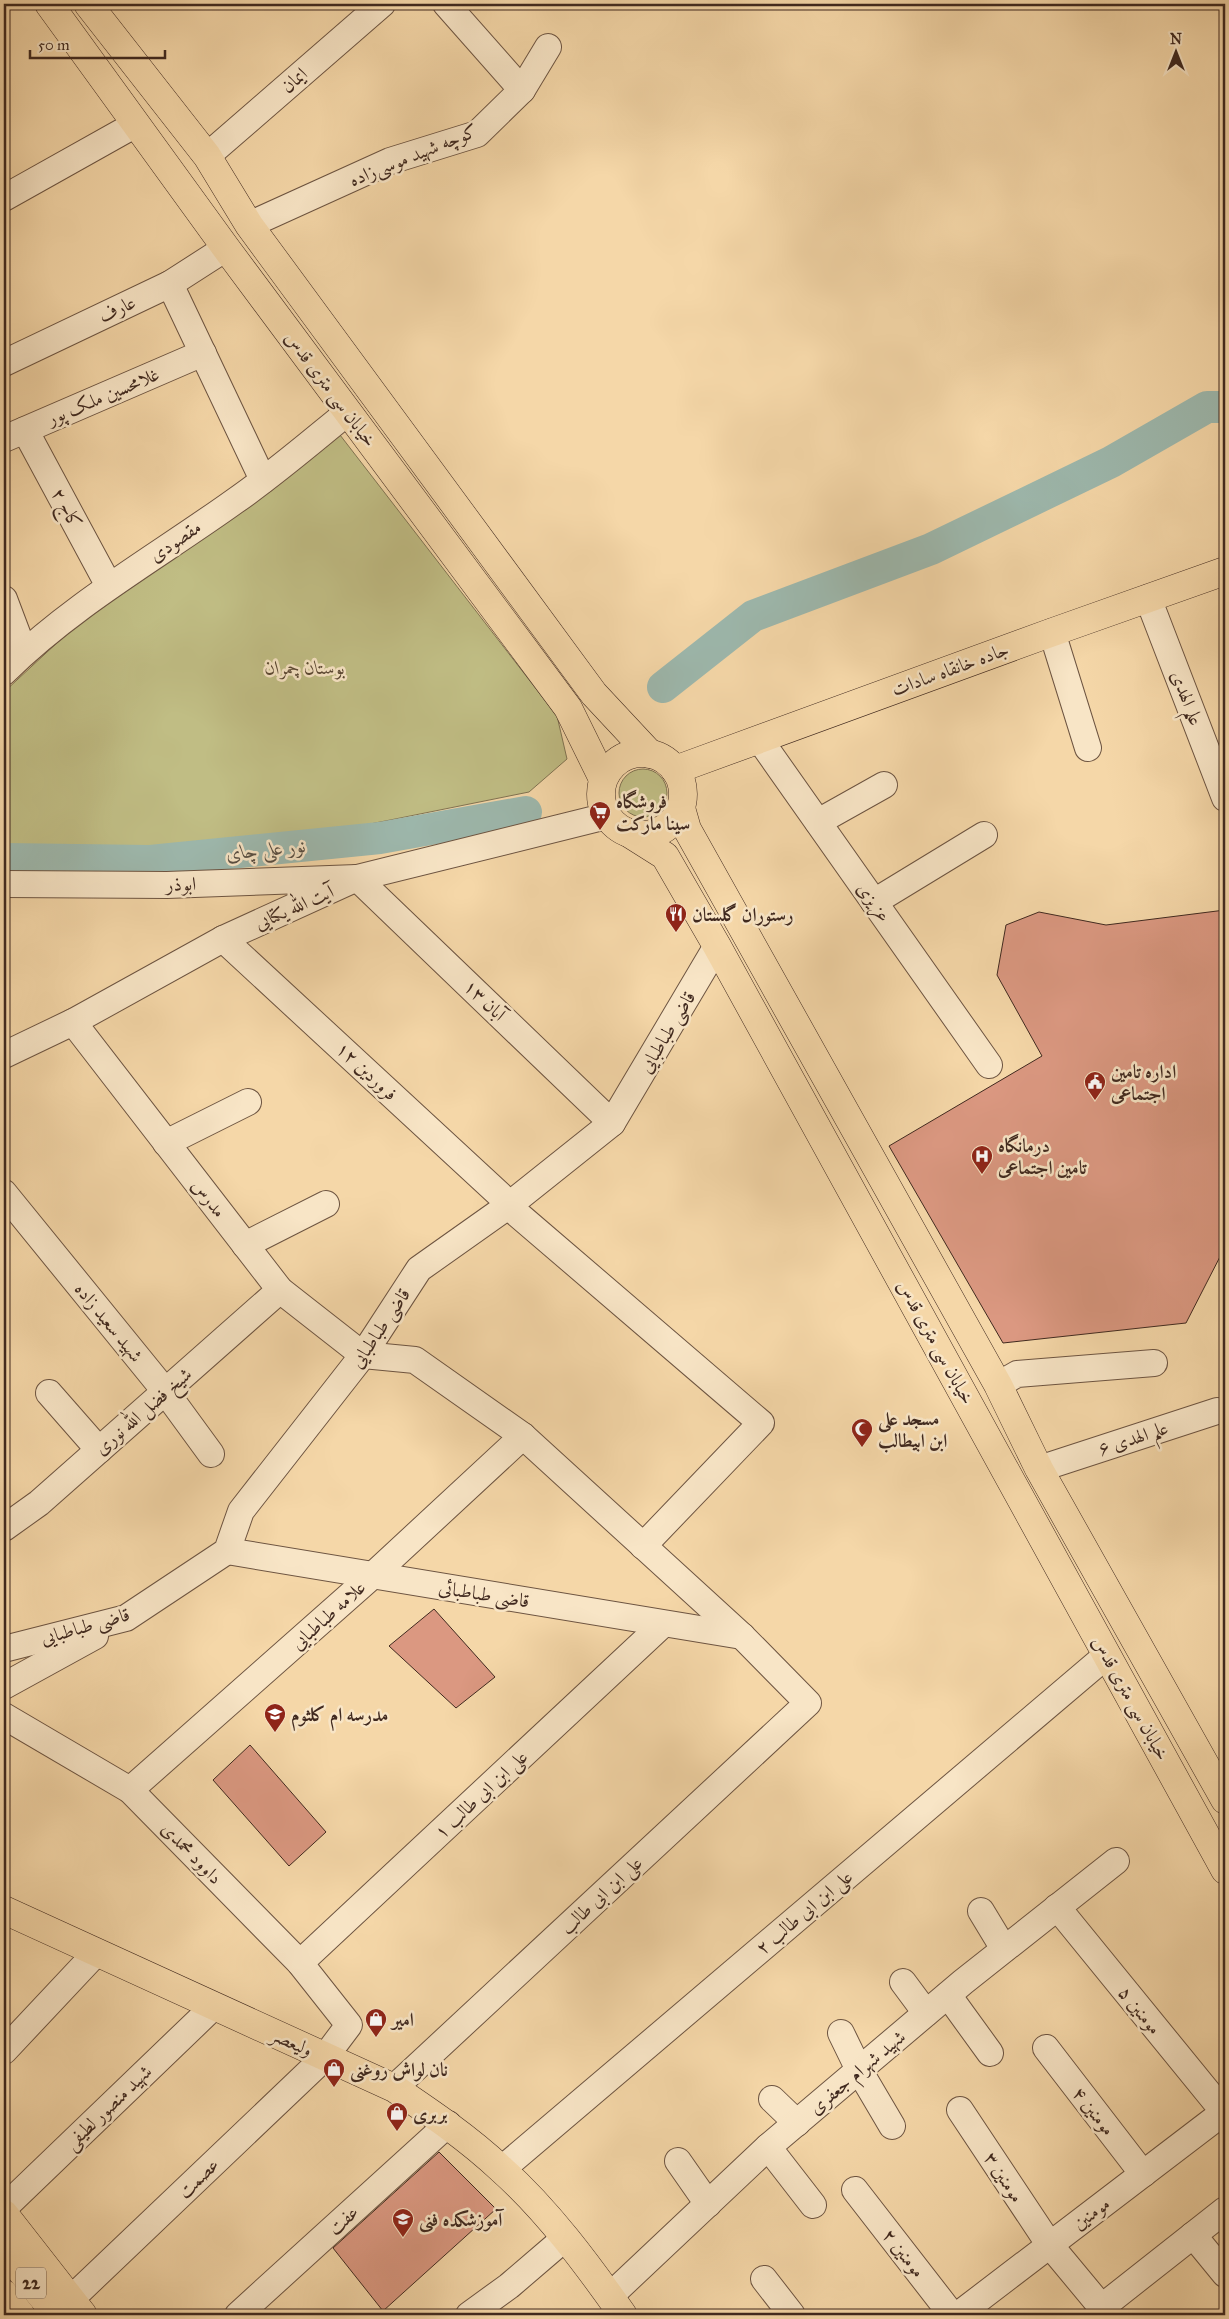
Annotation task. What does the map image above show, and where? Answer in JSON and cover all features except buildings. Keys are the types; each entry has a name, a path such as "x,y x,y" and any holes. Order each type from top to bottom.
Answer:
{"main road":[{"name":"خیابان سی متری قدس","path":"49,4 226,248 568,708 603,779"},
{"name":"خیابان سی متری قدس","path":"88,4 207,156 249,225 594,694 650,754"},
{"name":"جاده خانقاه سادات","path":"675,770 1225,571"},
{"path":"650,754 660,757 675,770 684,790 681,808 665,828 653,834 640,835 617,824 601,798 603,779 609,769 627,755 650,754"},
{"name":"خیابان سی متری قدس","path":"681,808 686,829 998,1385 1039,1469 1225,1800"},
{"name":"خیابان سی متری قدس","path":"617,824 665,856 717,946 928,1327 1225,1870"},
{"path":"928,1327 957,1312"},
{"name":"ولیعصر","path":"4,1910 394,2088 448,2124 502,2169 565,2238 616,2306"},
{"path":"4,2214 70,2310"},
{"name":"22","path":"4,2250 70,2310"},
{"name":"22","path":"4,2294 21,2315"}],"street":[{"name":"ایمان","path":"207,156 382,4"},
{"path":"446,4 522,90"},
{"name":"کوچه شهید موسی‌زاده","path":"249,225 390,161 477,134 522,90 548,47"},
{"path":"4,198 136,124"},
{"name":"عارف","path":"4,363 170,284 226,248"},
{"path":"170,284 263,480"},
{"name":"غلامحسین ملک پور","path":"14,434 203,353"},
{"name":"مقصودی","path":"4,672 24,652 109,586 237,501 348,412"},
{"name":"کاج ۲","path":"14,434 109,586"},
{"name":"علم الهدی","path":"1148,598 1224,789"},
{"path":"4,599 24,652"},
{"path":"1052,632 1088,748"},
{"name":"عزیزی","path":"760,740 989,1065"},
{"path":"818,822 884,784"},
{"name":"آیت الله یکتایی","path":"4,1055 73,1022 223,939 357,878 617,824"},
{"path":"874,902 984,835"},
{"name":"ابوذر","path":"4,884 167,885 357,878"},
{"name":"۱۳ آبان","path":"357,878 612,1123"},
{"name":"۱۲ فروردین","path":"223,939 500,1195 508,1206 761,1423 643,1546"},
{"name":"قاضی طباطبایی","path":"4,1649 126,1618 227,1552 241,1511 363,1355 419,1269 508,1206 612,1123 717,946"},
{"name":"مدرس","path":"73,1022 280,1290 363,1355"},
{"path":"166,1143 248,1102"},
{"name":"شهید سعید زاده","path":"4,1193 165,1391 210,1454"},
{"path":"245,1245 326,1204"},
{"name":"شیخ فضل الله نوری","path":"4,1528 38,1503 280,1290"},
{"path":"363,1355 415,1360 523,1436 742,1636"},
{"path":"998,1385 1017,1374 1154,1364"},
{"path":"49,1394 99,1450"},
{"name":"علم الهدی ۶","path":"1039,1469 1223,1408"},
{"name":"علامه طباطبایی","path":"130,1790 372,1576 523,1436"},
{"name":"قاضی طباطبائی","path":"227,1552 742,1636"},
{"path":"4,1686 126,1618"},
{"name":"علی ابن ابی طالب ۱","path":"300,1963 663,1624"},
{"name":"علی ابن ابی طالب","path":"394,2088 808,1702 742,1636"},
{"name":"علی ابن ابی طالب ۲","path":"502,2169 1107,1655"},
{"name":"داوود محمدی","path":"4,1716 130,1790 300,1963 349,2025"},
{"name":"شهید شهرام جعفری","path":"616,2306 708,2204 768,2148 926,2013 1004,1949 1116,1862"},
{"name":"۵ مومنین","path":"1057,1907 1224,2112"},
{"path":"981,1911 1004,1949"},
{"path":"4,2051 96,1953"},
{"path":"903,1982 926,2013"},
{"path":"948,1995 990,2053"},
{"name":"شهید منصور لطیفی","path":"4,2208 213,2007"},
{"name":"عصمت","path":"70,2310 325,2057 349,2025"},
{"path":"841,2033 859,2070 892,2126"},
{"name":"مومنین ۴","path":"1046,2048 1143,2174"},
{"path":"772,2099 798,2123"},
{"name":"مومنین ۳","path":"960,2110 1049,2244 1105,2311"},
{"name":"مومنین","path":"958,2315 1224,2112"},
{"name":"عفت","path":"238,2315 448,2124"},
{"path":"768,2148 813,2205"},
{"path":"678,2161 708,2204"},
{"name":"مومنین ۲","path":"855,2190 952,2315"},
{"path":"1105,2311 1225,2210"},
{"path":"1193,2235 1225,2274"},
{"path":"469,2315 509,2286 565,2238"},
{"path":"764,2279 792,2315"}],"green space":[{"name":"بوستان چمران","path":"340,435 557,716 567,759 529,792 271,844 4,850 4,692 114,590"},
{"path":"643,769 652,771 660,776 665,784 667,793 665,802 660,810 652,815 643,817 634,815 626,810 621,802 619,793 621,784 626,776 634,771"}],"waterway":[{"path":"663,687 753,616 931,549 1111,462 1207,407 1225,407"},
{"name":"نور علی چای","path":"4,859 150,861 380,838 526,812"}],"place":[{"name":"فروشگاه سینا مارکت","path":"600,831"},
{"name":"رستوران گلستان","path":"676,933"},
{"name":"اداره تامین اجتماعی","path":"1095,1101"},
{"name":"درمانگاه تامین اجتماعی","path":"982,1175"},
{"name":"مسجد علی ابن ابیطالب","path":"862,1448"},
{"name":"مدرسه ام کلثوم","path":"275,1733"},
{"name":"امیر","path":"376,2038"},
{"name":"نان لواش روغنی","path":"334,2088"},
{"name":"بربری","path":"397,2132"},
{"name":"آموزشکده فنی","path":"403,2238"}]}
